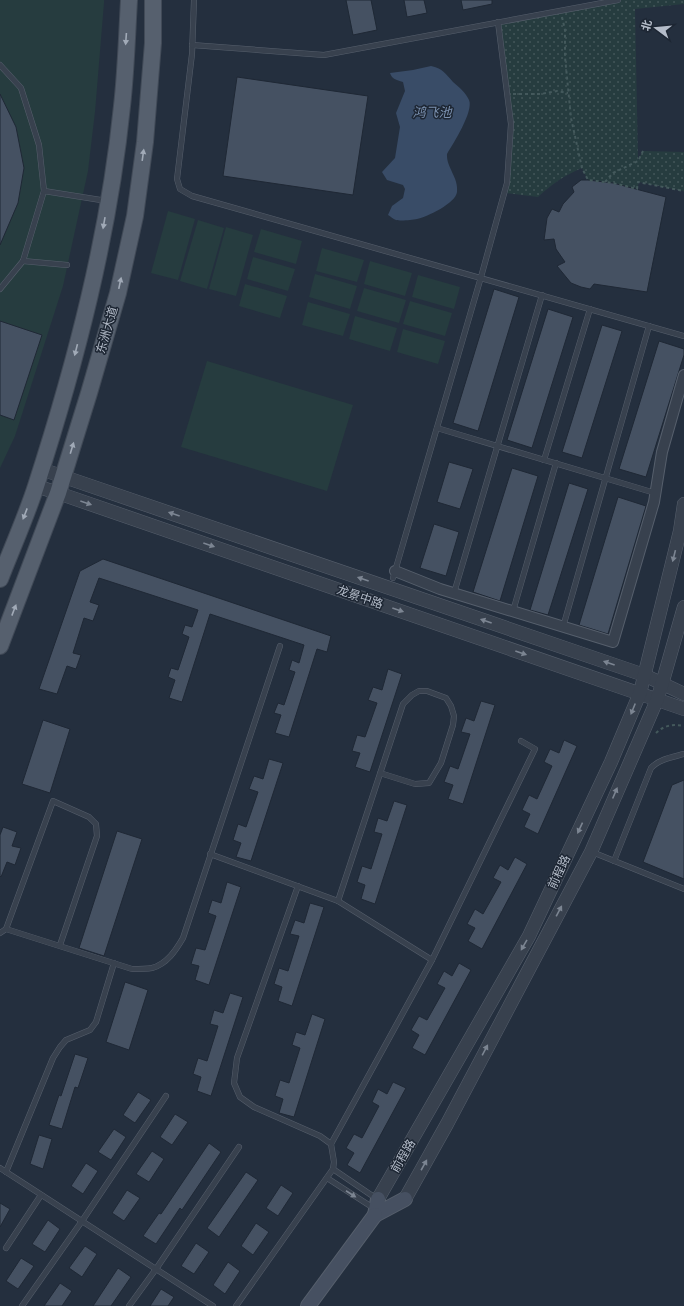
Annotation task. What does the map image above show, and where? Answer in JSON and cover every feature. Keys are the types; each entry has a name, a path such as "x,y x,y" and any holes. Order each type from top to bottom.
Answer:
{"main road":[{"name":"东洲大道","path":"0,579 36,486 72,370 95,275 108,202 122,106 129,0"},
{"name":"东洲大道","path":"0,646 58,493 118,293 135,216 145,142 153,43 153,0"},
{"name":"前程路","path":"308,1306 376,1208 405,1199"}],"street":[{"path":"394,575 613,642 655,493 662,452 684,374"},
{"name":"龙景中路","path":"41,469 644,675 684,694"},
{"name":"龙景中路","path":"36,486 684,709"},
{"name":"前程路","path":"376,1208 529,936 611,762 640,693 680,531 684,504"},
{"name":"前程路","path":"405,1199 447,1124 591,852 657,700 684,607"}],"lane":[{"path":"194,0 192,46 182,149 177,179 180,189 192,196 684,336"},
{"path":"192,46 324,55 618,0"},
{"path":"394,575 507,183 511,124 498,22"},
{"path":"0,65 21,88 39,145 44,191 23,260 0,290"},
{"path":"44,191 108,202"},
{"path":"23,260 67,265"},
{"path":"454,593 542,295"},
{"path":"544,460 590,309"},
{"path":"563,627 649,326"},
{"path":"437,428 655,493"},
{"path":"513,611 556,463"},
{"path":"6,929 132,969 152,968 162,963 176,951 183,938 280,646"},
{"path":"338,901 403,704 412,695 419,691 426,691 446,698 451,706 454,716 453,725 441,763 429,783 415,784 380,774"},
{"path":"330,1144 432,960 535,749 521,741"},
{"path":"614,861 651,768 660,761 684,754"},
{"path":"0,933 6,929 53,801 90,817 96,824 97,836 60,945"},
{"path":"591,852 684,889"},
{"path":"210,854 338,901 432,960"},
{"path":"236,1306 333,1169 334,1162 330,1144 320,1136 254,1107 240,1097 234,1083 236,1058 298,886"},
{"path":"6,1172 56,1052 66,1040 90,1030 96,1022 114,963"},
{"path":"22,1306 82,1221 166,1096"},
{"path":"129,1306 239,1147"},
{"path":"0,1168 213,1306"},
{"path":"333,1169 376,1208"},
{"path":"327,1178 376,1208"},
{"path":"6,1248 41,1195"}],"path":[{"path":"560,10 564,30 571,118 582,168 588,180 637,189 638,182 684,191"},
{"path":"507,95 541,94 557,91 568,92"},
{"path":"605,182 612,173 638,161 643,151"}],"green space":[{"path":"0,0 104,0 104,3 95,112 88,171 63,286 15,436 0,468"},
{"path":"618,0 684,0 684,4 635,9 638,160 643,151 684,152 684,191 639,182 637,189 613,183 588,180 582,168 559,180 538,197 505,193 511,124 498,22"},
{"path":"168,211 195,219 178,280 151,273"},
{"path":"198,220 224,228 207,289 180,281"},
{"path":"226,227 253,235 236,296 209,289"},
{"path":"261,229 302,241 296,264 254,252"},
{"path":"322,248 364,260 357,282 316,271"},
{"path":"253,257 295,269 288,291 247,279"},
{"path":"370,261 412,273 405,296 364,284"},
{"path":"315,274 357,286 350,309 309,297"},
{"path":"418,275 460,287 454,309 412,297"},
{"path":"245,284 287,296 280,318 239,306"},
{"path":"364,288 406,300 399,323 357,311"},
{"path":"410,301 452,313 445,336 403,324"},
{"path":"308,302 350,314 343,336 302,325"},
{"path":"355,316 397,328 390,351 349,339"},
{"path":"403,329 445,341 438,364 397,352"},
{"path":"207,361 353,405 327,491 181,447"}],"water":[{"name":"鸿飞池","path":"431,66 444,72 460,88 469,100 469,112 447,154 448,163 456,182 457,192 452,201 447,205 422,218 396,220 388,215 392,206 403,198 405,189 403,185 387,180 382,172 395,158 400,127 396,113 405,91 403,82 392,77 390,73"}],"building":[{"path":"346,0 371,0 377,30 353,35"},
{"path":"404,0 424,0 427,13 407,17"},
{"path":"461,0 492,0 492,4 463,10"},
{"path":"237,77 368,96 353,195 223,176"},
{"path":"0,94 16,127 24,168 18,203 0,245"},
{"path":"581,180 613,183 666,197 647,292 594,284 590,289 581,287 571,283 557,266 565,262 556,249 554,239 544,240 547,218 552,209 559,212 563,204 574,192 572,187"},
{"path":"494,289 519,297 478,431 453,423"},
{"path":"548,309 573,317 532,448 507,440"},
{"path":"0,321 42,335 14,420 0,415"},
{"path":"602,325 622,331 582,458 562,452"},
{"path":"659,341 684,349 684,355 646,477 619,469"},
{"path":"449,462 473,469 460,509 437,502"},
{"path":"512,468 538,476 500,601 473,592"},
{"path":"569,483 588,489 548,615 530,610"},
{"path":"618,497 646,506 608,634 579,625"},
{"path":"434,524 459,532 446,576 420,568"},
{"path":"103,559 331,636 327,652 317,649 289,737 275,733 281,715 274,713 278,703 284,705 295,672 289,670 292,660 299,663 304,645 210,614 182,702 169,698 175,680 168,677 171,668 178,670 189,637 182,634 185,625 192,627 198,610 99,578 90,602 99,605 93,621 84,618 73,653 81,655 76,669 67,666 57,694 39,689 80,571"},
{"path":"388,669 402,674 370,772 355,767 360,753 352,751 357,735 365,737 377,703 368,700 373,687 382,690"},
{"path":"481,701 495,705 463,804 448,799 453,785 444,782 450,766 458,769 470,734 461,732 466,718 474,721"},
{"path":"43,720 70,729 50,793 22,784"},
{"path":"564,740 577,746 538,834 524,827 530,814 522,810 529,795 537,799 552,766 544,762 550,749 559,753"},
{"path":"269,759 283,763 251,861 236,857 241,843 233,840 238,824 246,827 258,792 249,789 254,776 263,779"},
{"path":"684,780 684,879 643,862 672,785"},
{"path":"394,801 407,805 375,904 361,899 365,885 357,882 362,866 371,869 382,834 374,832 378,818 387,821"},
{"path":"3,827 17,832 12,846 21,848 15,865 7,862 1,877 0,835"},
{"path":"117,831 142,839 104,956 79,948"},
{"path":"515,857 527,864 482,949 468,941 475,928 467,924 475,909 483,914 501,882 493,878 500,865 508,870"},
{"path":"227,882 241,887 209,985 195,980 199,966 191,964 196,948 205,950 216,916 208,913 212,900 221,903"},
{"path":"310,903 324,907 292,1006 278,1001 282,987 274,984 279,968 288,971 299,936 290,934 295,920 304,923"},
{"path":"459,963 471,970 425,1055 412,1048 419,1035 411,1030 419,1016 427,1020 445,988 437,984 444,971 452,976"},
{"path":"125,982 148,990 129,1050 106,1042"},
{"path":"230,993 243,997 211,1096 197,1091 201,1077 193,1074 198,1058 207,1061 218,1026 210,1024 214,1010 223,1013"},
{"path":"312,1014 325,1019 294,1117 279,1113 283,1099 275,1096 280,1080 289,1083 300,1048 292,1045 296,1032 305,1035"},
{"path":"75,1054 88,1058 78,1088 75,1087 62,1129 49,1125 59,1095 61,1096"},
{"path":"393,1082 406,1088 360,1173 347,1165 354,1153 346,1148 354,1134 362,1138 379,1106 372,1102 378,1089 387,1094"},
{"path":"138,1092 151,1100 135,1123 123,1115"},
{"path":"175,1114 188,1122 172,1145 160,1137"},
{"path":"114,1129 126,1137 111,1160 98,1152"},
{"path":"39,1135 52,1139 43,1169 30,1164"},
{"path":"209,1143 221,1152 182,1210 180,1208 156,1244 143,1236 159,1213 161,1214"},
{"path":"152,1151 164,1159 149,1182 136,1174"},
{"path":"86,1163 98,1171 83,1194 71,1186"},
{"path":"246,1172 258,1180 219,1237 207,1228"},
{"path":"281,1185 293,1193 278,1216 266,1208"},
{"path":"127,1190 140,1198 124,1221 112,1213"},
{"path":"0,1203 10,1209 0,1227"},
{"path":"48,1220 60,1229 45,1252 32,1244"},
{"path":"256,1223 269,1232 253,1255 241,1246"},
{"path":"196,1243 209,1252 194,1274 181,1266"},
{"path":"85,1246 97,1254 82,1277 69,1268"},
{"path":"21,1258 34,1266 18,1289 6,1281"},
{"path":"228,1262 240,1271 225,1294 213,1285"},
{"path":"118,1268 131,1277 111,1306 93,1306"},
{"path":"60,1283 72,1291 62,1306 44,1306"},
{"path":"161,1289 174,1297 168,1306 150,1306"}]}
